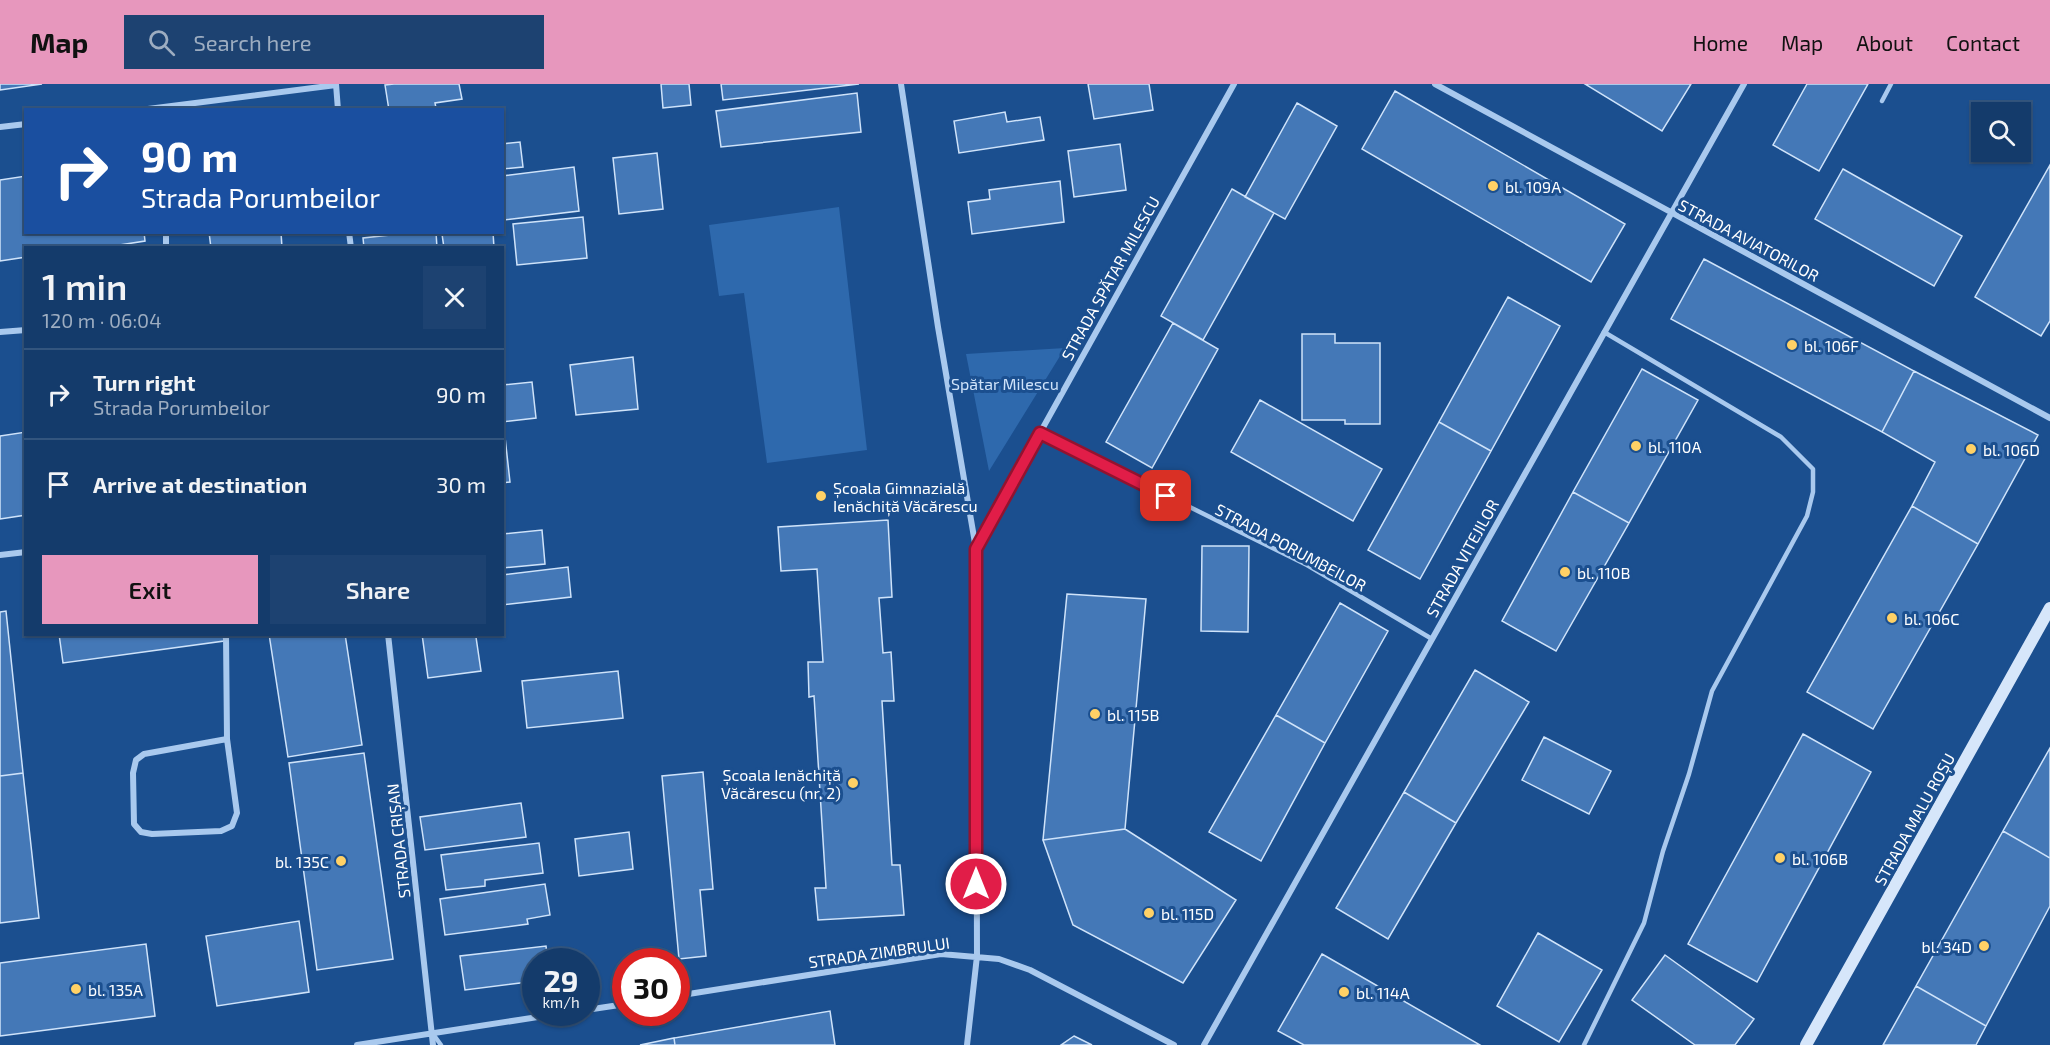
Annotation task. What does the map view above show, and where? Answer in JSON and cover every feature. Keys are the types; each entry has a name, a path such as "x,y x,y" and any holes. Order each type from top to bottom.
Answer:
{"main road":[{"name":"STRADA MALU ROȘU","path":"1806,1045 2050,608"}],"street":[{"path":"158,108 336,84 338,108"},
{"name":"STRADA SPĂTAR MILESCU","path":"901,84 938,327 976,549 977,956 967,1045"},
{"name":"STRADA SPĂTAR MILESCU","path":"976,549 1234,84"},
{"name":"STRADA AVIATORILOR","path":"1436,84 2050,418"},
{"name":"STRADA VITEJILOR","path":"1204,1045 1744,84"},
{"path":"0,127 24,124"},
{"path":"0,332 24,330"},
{"path":"0,555 24,552"},
{"path":"226,636 227,739 237,813 232,826 221,831 152,834 141,832 134,824 133,773 136,760 144,753 227,739"},
{"name":"STRADA CRIȘAN","path":"388,636 433,1045"},
{"name":"STRADA ZIMBRULUI","path":"690,994 941,954 977,956 999,959 1030,970 1174,1045"},
{"path":"357,1045 522,1020"}],"lane":[{"path":"1882,100 1891,84"},
{"path":"1584,1045 1644,923 1712,691 1807,516 1813,492 1813,469 1781,437 1604,332"},
{"name":"STRADA PORUMBEILOR","path":"1040,433 1307,565 1432,639"},
{"path":"433,1034 441,1045"}],"green space":[{"path":"839,207 867,450 767,463 744,293 719,296 709,225"},
{"name":"Spătar Milescu","path":"1065,348 989,471 966,354"}],"building":[{"path":"0,84 42,84 0,90"},
{"path":"459,84 462,99 435,103 436,108 389,108 385,85"},
{"path":"661,84 689,84 691,105 663,108"},
{"path":"721,84 859,84 723,100"},
{"path":"1088,84 1149,84 1153,110 1094,119"},
{"path":"1585,84 1691,84 1662,131"},
{"path":"1807,84 1868,84 1819,171 1773,145"},
{"name":"bl. 109A","path":"1395,91 1625,224 1591,282 1362,149"},
{"path":"857,93 861,132 721,147 716,111"},
{"path":"1297,103 1337,126 1285,219 1245,197"},
{"path":"1005,112 1007,122 1040,117 1044,140 959,153 954,121"},
{"path":"520,142 523,167 504,169 504,144"},
{"path":"1120,144 1126,190 1074,197 1068,151"},
{"path":"657,153 663,209 619,214 613,158"},
{"path":"2050,165 2050,321 2041,336 1975,297"},
{"path":"574,167 579,211 504,220 504,176"},
{"path":"1843,169 1962,236 1934,286 1815,219"},
{"path":"24,176 24,234 144,234 145,241 113,246 24,246 24,257 0,261 0,180"},
{"path":"1060,181 1064,222 972,234 968,202 990,199 989,190"},
{"path":"1232,189 1274,213 1203,340 1161,316"},
{"path":"583,217 587,258 517,265 513,224"},
{"path":"209,234 281,234 282,246 211,246"},
{"path":"400,234 436,234 437,246 364,246 363,238"},
{"path":"442,234 493,234 494,246 444,246"},
{"name":"bl. 106F","path":"1704,259 1914,371 1882,432 1671,319"},
{"path":"1508,297 1560,326 1491,451 1439,422"},
{"path":"1173,323 1218,349 1152,468 1106,442"},
{"path":"1302,334 1335,334 1335,343 1380,343 1380,424 1345,424 1345,420 1302,420"},
{"path":"633,357 638,409 576,415 570,365"},
{"name":"bl. 110A","path":"1642,369 1698,400 1629,523 1573,492"},
{"name":"bl. 106D","path":"1914,371 2038,435 1978,544 1912,506 1935,462 1882,432"},
{"path":"532,382 536,418 504,422 504,385"},
{"path":"1260,400 1382,469 1353,521 1231,452"},
{"path":"1439,422 1491,451 1420,579 1368,550"},
{"path":"24,432 24,515 0,519 0,436"},
{"path":"504,437 505,437 510,482 504,483"},
{"name":"bl. 110B","path":"1573,492 1629,523 1556,651 1502,621"},
{"name":"bl. 106C","path":"1912,506 1978,544 1873,729 1807,692"},
{"name":"Școala Ienăchiță Văcărescu (nr. 2)","path":"888,520 892,597 879,598 883,653 891,652 894,701 882,701 892,865 900,865 904,915 818,920 815,888 826,888 814,696 809,697 808,662 823,662 817,569 781,571 778,527"},
{"path":"542,530 545,564 504,568 504,534"},
{"path":"1202,546 1249,546 1248,632 1201,631"},
{"path":"568,567 571,597 504,605 504,575"},
{"name":"bl. 115B","path":"1067,594 1146,599 1125,829 1043,840"},
{"path":"1340,603 1388,631 1325,743 1276,715"},
{"path":"6,611 23,773 0,776 0,612"},
{"path":"59,636 223,636 224,641 63,663"},
{"path":"269,636 345,636 362,745 288,757"},
{"path":"422,636 481,636 476,637 481,671 428,678"},
{"path":"1475,670 1529,702 1456,823 1404,792"},
{"path":"618,671 623,718 527,728 522,681"},
{"path":"1276,715 1325,743 1261,861 1209,832"},
{"name":"bl. 106B","path":"1803,734 1871,772 1757,982 1688,944"},
{"path":"1544,737 1611,771 1589,814 1522,780"},
{"path":"2050,748 2050,858 2003,831"},
{"name":"bl. 135C","path":"364,753 393,959 317,970 289,763"},
{"path":"703,772 713,889 700,890 706,956 690,958 690,948 678,948 662,776"},
{"path":"23,773 39,918 0,923 0,776"},
{"path":"1404,792 1456,823 1388,939 1336,908"},
{"path":"521,803 526,837 425,850 420,817"},
{"name":"bl. 115D","path":"1125,829 1236,900 1183,983 1073,925 1043,840"},
{"name":"bl. 34D","path":"2003,831 2050,858 2050,906 1986,1026 1916,986"},
{"path":"629,832 633,869 579,876 575,839"},
{"path":"539,843 543,873 485,880 485,886 446,890 441,855"},
{"path":"545,884 550,915 527,919 528,924 445,935 440,899"},
{"path":"299,921 309,992 217,1006 206,936"},
{"path":"1538,933 1602,970 1559,1042 1497,1006"},
{"name":"bl. 135A","path":"146,944 155,1016 0,1036 0,963"},
{"path":"522,949 522,983 465,990 460,956"},
{"name":"bl. 114A","path":"1322,954 1480,1045 1304,1045 1278,1031"},
{"path":"1665,955 1754,1019 1735,1045 1695,1045 1632,1000"},
{"path":"1916,986 1986,1026 1976,1045 1883,1045"},
{"path":"830,1011 835,1045 675,1045 674,1038"},
{"path":"1074,1036 1092,1045 1061,1045"},
{"path":"674,1038 675,1045 640,1045"}],"place":[{"name":"bl. 109A","path":"1493,186"},
{"name":"bl. 106F","path":"1792,345"},
{"name":"bl. 110A","path":"1636,446"},
{"name":"bl. 106D","path":"1971,449"},
{"name":"Școala Gimnazială Ienăchiță Văcărescu","path":"821,496"},
{"name":"bl. 110B","path":"1565,572"},
{"name":"bl. 106C","path":"1892,618"},
{"name":"bl. 115B","path":"1095,714"},
{"name":"Școala Ienăchiță Văcărescu (nr. 2)","path":"853,783"},
{"name":"bl. 106B","path":"1780,858"},
{"name":"bl. 135C","path":"341,861"},
{"name":"bl. 115D","path":"1149,913"},
{"name":"bl. 34D","path":"1984,946"},
{"name":"bl. 135A","path":"76,989"},
{"name":"bl. 114A","path":"1344,992"}],"route":[{"path":"976,884 976,549 1040,433 1166,496"}]}
